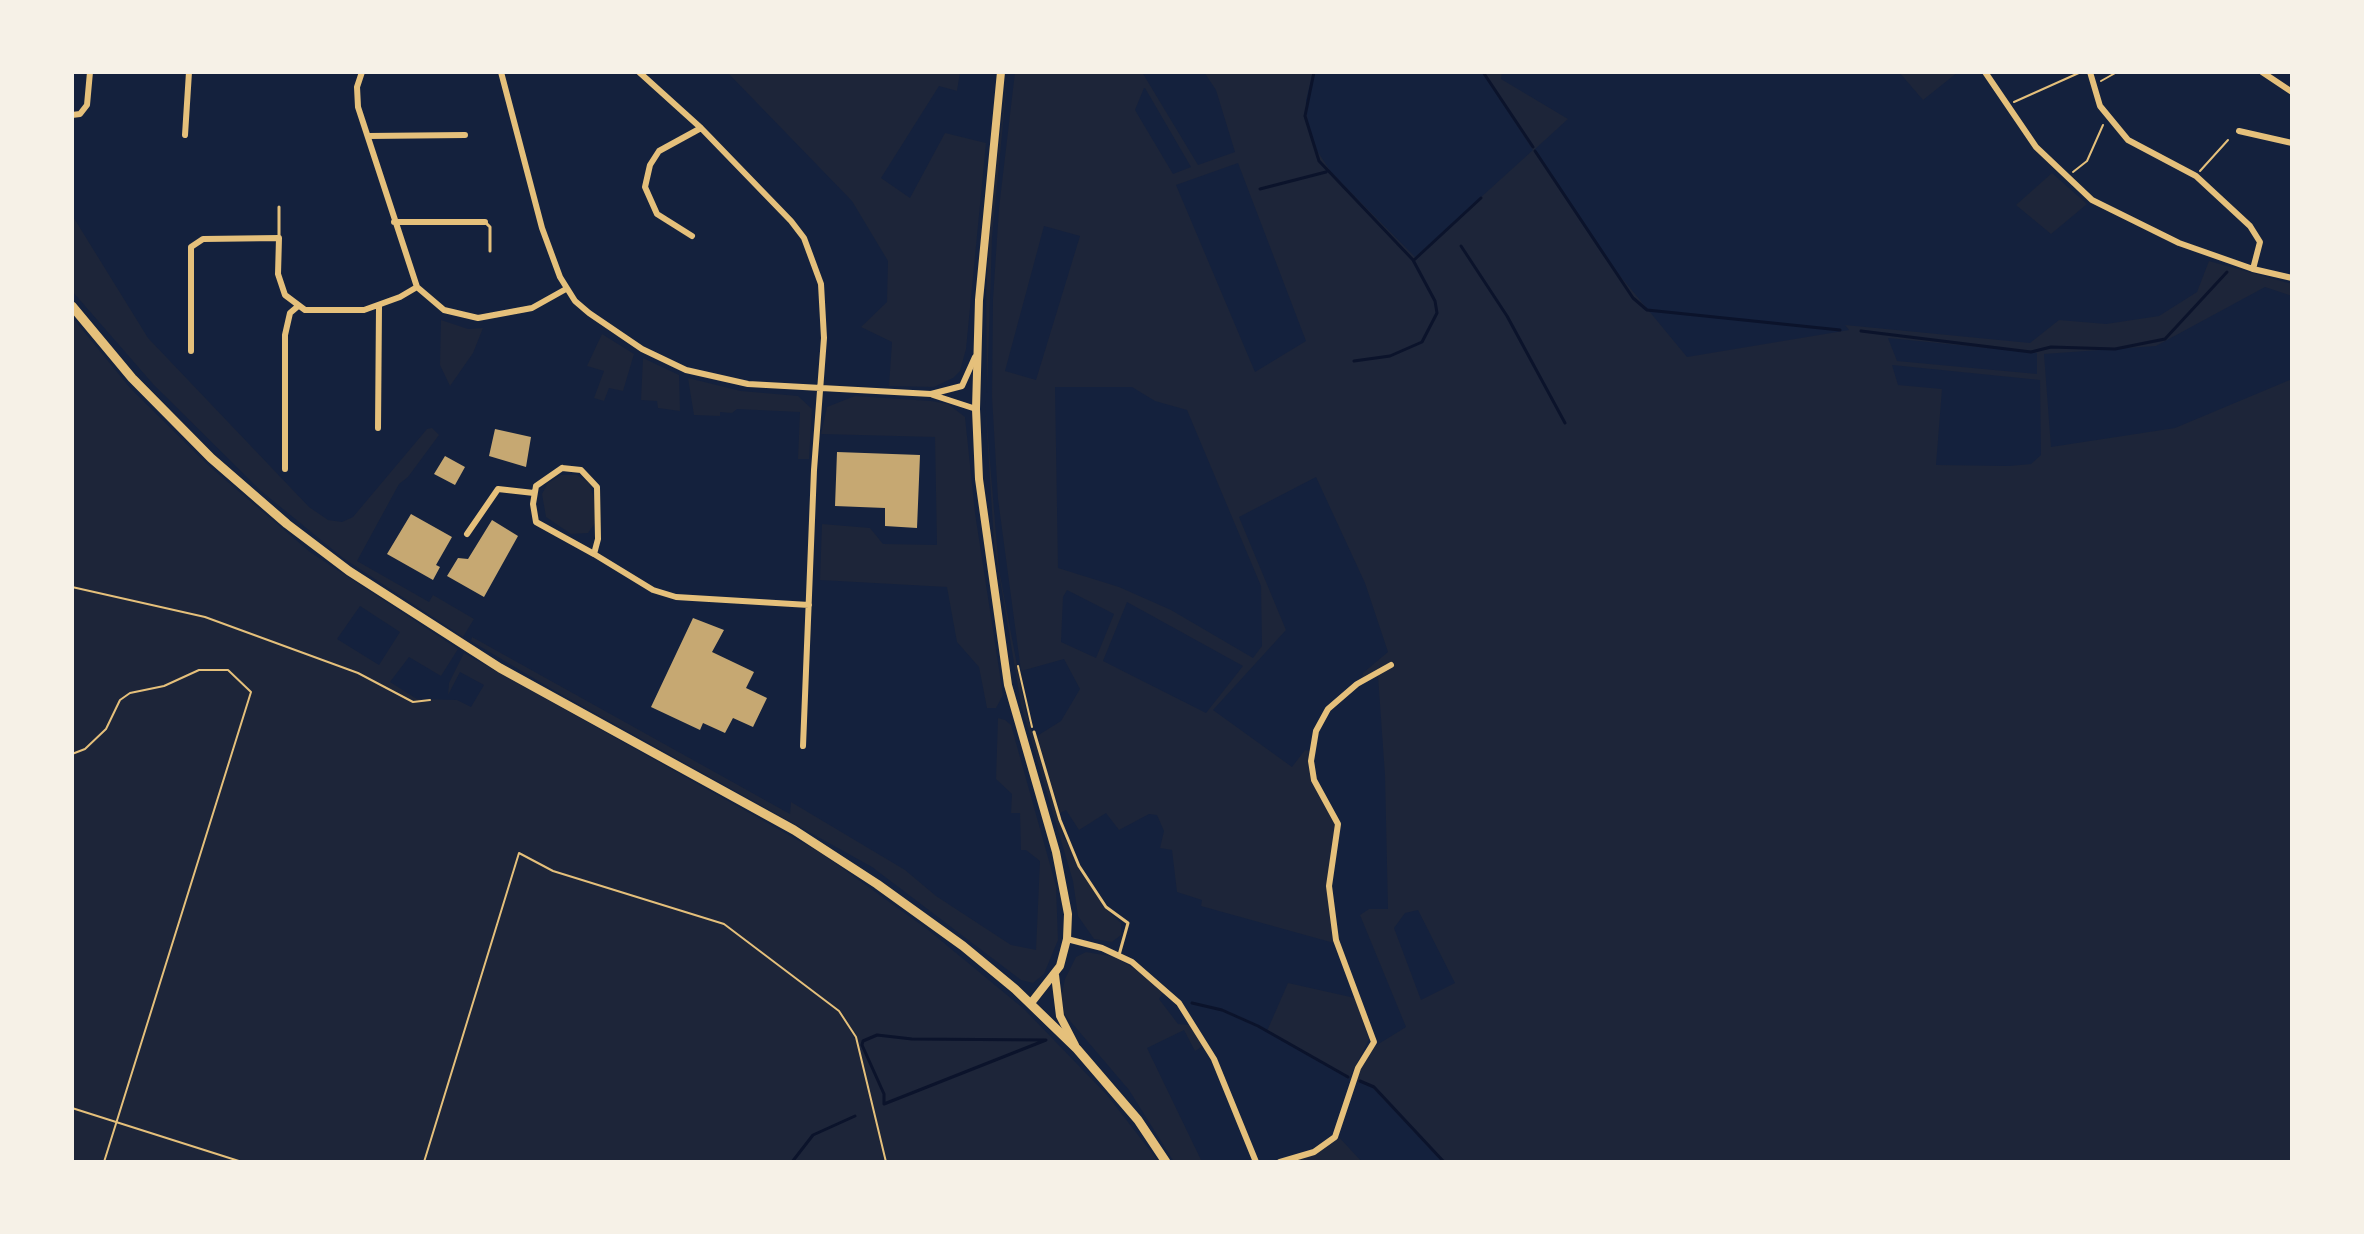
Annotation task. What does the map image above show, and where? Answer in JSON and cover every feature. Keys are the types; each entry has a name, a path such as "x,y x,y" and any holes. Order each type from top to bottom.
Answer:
{"main road":[{"path":"1001,72 987,194 976,351 976,409 986,540 1008,685 1062,877 1068,914 1067,939 1055,975 1031,1003"},
{"path":"72,306 170,419 247,491 337,563 500,668 849,864 963,946 1031,1003 1077,1049 1138,1120 1166,1162"},
{"path":"1055,975 1060,1016 1077,1049"}],"street":[{"path":"72,115 80,114 87,105 90,72"},
{"path":"185,135 189,72"},
{"path":"362,72 356,94 417,287 444,310 478,318 532,308 566,289"},
{"path":"501,72 544,237 566,289 602,324 686,370 748,384 931,394 976,409"},
{"path":"639,72 701,128 791,221 808,248 821,284 825,314 803,746"},
{"path":"1985,72 2025,133 2066,178 2092,200 2179,243 2253,269 2292,278"},
{"path":"2090,72 2100,106 2128,140 2196,176 2250,226 2260,242 2253,269"},
{"path":"2262,72 2292,92"},
{"path":"692,236 657,214 645,187 650,165 659,151 701,128"},
{"path":"2239,131 2248,136 2292,143"},
{"path":"368,136 465,135"},
{"path":"394,222 485,222"},
{"path":"191,351 191,247 195,241 279,238 278,274 285,295 297,307 337,312 379,307 417,287"},
{"path":"285,469 285,335 290,313 297,307"},
{"path":"378,428 379,307"},
{"path":"931,394 962,386 971,373 976,351"},
{"path":"594,554 598,539 597,487 587,474 572,468 553,471 539,483 534,493 536,522 653,590 676,597 809,605"},
{"path":"467,534 498,489 534,493"},
{"path":"1280,1162 1314,1152 1335,1137 1358,1068 1374,1042 1336,940 1329,886 1338,824 1314,780 1311,752 1319,724 1333,702 1391,665"},
{"path":"1067,939 1119,955 1164,987 1193,1023 1229,1090 1256,1162"}],"lane":[{"path":"279,207 279,238"},
{"path":"485,222 490,227 490,251"},
{"path":"1034,732 1060,820 1079,866 1106,907 1128,923 1119,955"}],"path":[{"path":"2023,98 2081,72"},
{"path":"2102,80 2117,72"},
{"path":"2066,178 2087,161 2104,124"},
{"path":"2200,172 2228,140"},
{"path":"72,587 205,617 358,673 413,702 430,700"},
{"path":"1018,666 1034,732"},
{"path":"72,754 85,749 106,729 120,700 130,693 164,686 199,670 228,670 251,692 198,855 145,1042 104,1162"},
{"path":"424,1162 519,853 553,871 724,924 839,1011 856,1037 886,1162"},
{"path":"72,1108 242,1162"}],"shaded area":[{"path":"727,72 960,72 957,91 939,86 881,178 910,198 945,133 986,143 966,349 960,371 953,378 934,387 889,386 892,342 861,327 887,302 888,261 852,201"},
{"path":"1008,72 992,237 987,393 986,291 991,207"},
{"path":"1015,72 1142,72 1198,165 1235,152 1216,90 1204,72 1313,72 1306,100 1308,127 1314,146 1331,172 1415,257 1533,150 1482,72 1502,72 1501,79 1568,119 1534,150 1602,254 1687,357 1849,330 1845,325 2030,343 2059,320 2106,324 2159,316 2197,292 2209,261 2292,284 2292,296 2265,287 2156,346 2044,354 2051,447 2175,428 2292,379 2292,1162 1442,1162 1373,1088 1355,1080 1372,1048 1406,1027 1360,915 1369,909 1388,909 1385,775 1378,676 1362,679 1363,673 1388,652 1365,583 1316,477 1239,517 1286,630 1213,710 1292,767 1305,750 1311,751 1313,781 1336,824 1328,886 1334,943 1201,906 1202,900 1177,892 1172,850 1160,848 1164,831 1157,815 1149,814 1119,830 1106,813 1079,830 1066,810 1060,813 1037,736 1061,721 1080,689 1064,659 1021,671 998,499 992,397 993,299 999,208","holes":["1144,88 1191,167 1173,174 1135,110","1238,163 1306,341 1255,372 1176,185","1044,226 1080,236 1036,380 1005,371","1888,338 2037,353 2037,374 1897,361","1892,365 2040,380 2041,455 2031,464 1936,465 1942,389 1898,385","1055,387 1132,387 1155,401 1187,410 1261,586 1262,646 1253,658 1171,610 1119,587 1058,568","1067,590 1114,614 1096,658 1061,642 1063,597","1127,602 1243,666 1206,713 1103,661","1418,910 1455,983 1421,1000 1394,928 1405,913"]},
{"path":"1899,72 1958,72 1923,100"},
{"path":"2052,173 2087,204 2051,234 2016,205"},
{"path":"72,215 148,338 309,507 328,520 342,522 353,517 427,429 432,428 439,435 408,477 399,484 357,561 429,602 433,595 474,619 463,637 343,558 261,491 153,384 72,291"},
{"path":"72,317 131,389 209,466 310,552 458,649 441,676 409,657 390,682 417,699 457,700 471,707 484,685 460,672 448,695 449,683 464,653 821,853 927,929 1024,1009 1107,1095 1159,1162 72,1162","holes":["360,606 400,632 379,665 337,639"]},
{"path":"441,320 468,329 483,328 473,353 450,386 440,365"},
{"path":"602,334 634,354 623,391 609,388 604,401 594,398 604,371 587,366"},
{"path":"643,358 679,375 680,411 658,408 657,401 641,400"},
{"path":"688,378 741,391 798,396 812,409 809,459 798,459 800,412 737,409 732,413 720,412 720,416 694,415"},
{"path":"855,396 948,404 965,417 975,513 1003,695 996,708 987,708 979,667 957,642 947,587 820,580 822,524 870,528 883,544 937,545 935,437 821,434 827,407"},
{"path":"985,401 999,570 1026,712 1064,837 1104,907 1121,923 1121,935 1112,942 1094,939 1078,916 1073,881 1021,705 994,543"},
{"path":"561,475 577,475 589,483 594,499 595,523 588,533 571,534 546,517 542,494 548,483"},
{"path":"472,637 790,814 791,802 905,870 936,896 1011,945 1036,950 1040,861 1026,850 1021,850 1020,813 1011,813 1012,794 996,779 998,718 1005,720 1011,725 1056,886 1058,940 1044,974 1033,983 1021,980 872,867 555,691 471,641"},
{"path":"1086,952 1116,957 1150,979 1163,993 1159,999 1178,1024 1190,1025 1203,1046 1195,1051 1184,1030 1147,1048 1202,1162 1174,1162 1129,1090 1065,1015 1061,999 1065,979 1076,957"},
{"path":"1288,983 1355,998 1369,1039 1349,1079 1267,1031"},
{"path":"1336,1134 1362,1162 1286,1162 1322,1150 1335,1139"}],"building":[{"path":"495,429 531,437 526,467 489,456"},
{"path":"837,452 920,455 917,528 885,526 885,508 835,506"},
{"path":"445,456 465,467 455,485 434,474"},
{"path":"411,514 452,537 436,565 440,567 433,580 387,554"},
{"path":"492,520 518,536 484,597 447,576 458,558 468,559"},
{"path":"693,618 724,630 712,652 754,672 746,688 767,698 753,727 733,718 725,733 703,723 700,730 651,707"}],"waterway":[{"path":"1314,72 1305,116 1319,161 1413,260 1435,301 1437,313 1422,342 1390,356 1354,361"},
{"path":"1483,72 1533,147"},
{"path":"1535,151 1633,298 1647,310 1840,330"},
{"path":"1260,189 1326,172"},
{"path":"1414,260 1481,198"},
{"path":"1461,246 1507,316 1565,423"},
{"path":"1861,331 2031,352 2051,347 2115,349 2165,339 2227,272"},
{"path":"1192,1003 1222,1010 1258,1026 1348,1077"},
{"path":"877,1035 912,1039 1046,1040 884,1104 884,1094 862,1045 863,1041 877,1035"},
{"path":"1360,1081 1374,1087 1444,1162"},
{"path":"792,1162 813,1135 855,1116"}]}
